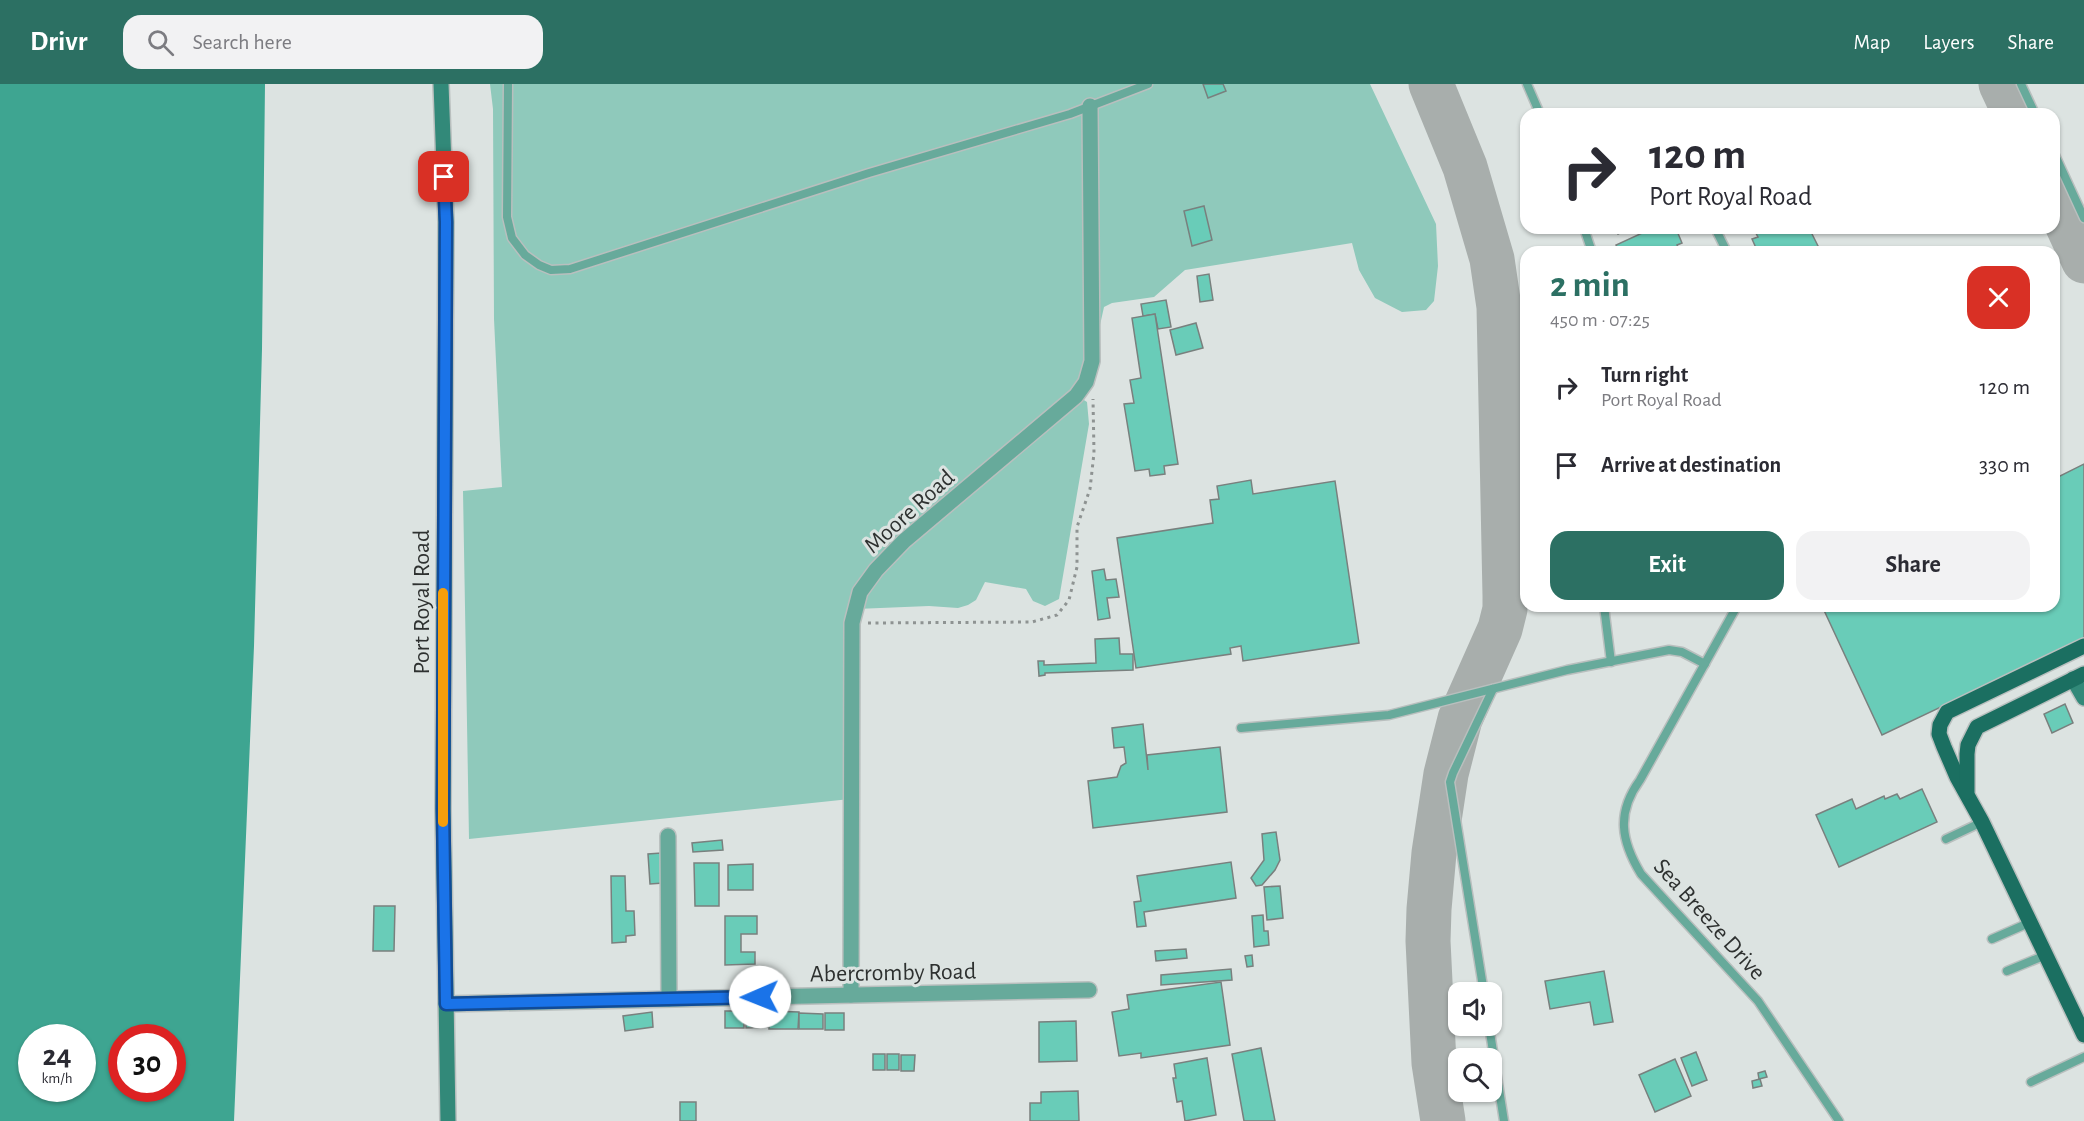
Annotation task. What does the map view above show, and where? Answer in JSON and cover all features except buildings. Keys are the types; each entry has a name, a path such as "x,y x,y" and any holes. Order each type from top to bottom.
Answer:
{"main road":[{"name":"Port Royal Road","path":"441,84 446,222 443,809 448,1121"},
{"path":"2084,646 1947,712 1942,717 1939,734 1957,777 2031,922 2084,1035"},
{"path":"1968,795 1966,754 1977,727 2079,676 2084,697"}],"street":[{"name":"Moore Road","path":"851,995 852,623 860,592 876,570 897,548 1076,396 1086,382 1092,361 1090,106"},
{"path":"668,836 669,999"},
{"name":"Abercromby Road","path":"446,1004 1089,990"}],"lane":[{"path":"508,84 507,217 512,238 525,255 538,265 551,270 570,269 869,173 1090,106 1148,84"},
{"path":"1527,84 1537,108"},
{"path":"2021,84 2032,108"},
{"path":"2060,166 2084,218"},
{"path":"1605,612 1611,662"},
{"name":"Sea Breeze Drive","path":"1734,612 1627,803 1623,822 1625,842 1631,859 1641,874 1758,1001 1839,1121"},
{"path":"1241,728 1389,715 1567,670 1669,650 1682,652 1705,664"},
{"path":"1482,982 1450,782 1493,688"},
{"path":"1946,839 1980,819"},
{"path":"1992,939 2031,922"},
{"path":"2007,971 2046,955"},
{"path":"1491,1036 1504,1121"},
{"path":"2031,1082 2084,1057"}],"path":[{"path":"852,623 1032,622 1057,615 1070,600 1077,567 1077,526 1090,489 1094,453 1093,396"}],"shaded area":[{"path":"0,84 265,84 262,349 254,646 234,1121 0,1121"},
{"path":"490,84 1370,84 1436,224 1438,266 1434,301 1426,310 1402,312 1375,298 1359,270 1352,243 1185,270 1154,297 1112,303 1104,307 1092,361 1076,395 1087,402 1089,424 1059,599 1045,606 1033,601 1026,589 985,582 976,600 958,608 929,606 856,609 850,799 469,839 463,491 502,487 494,319 493,109"}],"taxiway":[{"path":"1431,84 1465,167 1492,259 1499,307 1505,595 1505,609 1500,629 1460,719 1446,774 1434,853 1428,941 1434,1063 1443,1121"},
{"path":"2001,84 2012,108"},
{"path":"2060,209 2084,261"}],"slow traffic":[{"path":"443,593 443,822"}],"route":[{"path":"444,177 446,222 443,809 446,1004 760,997"}]}
